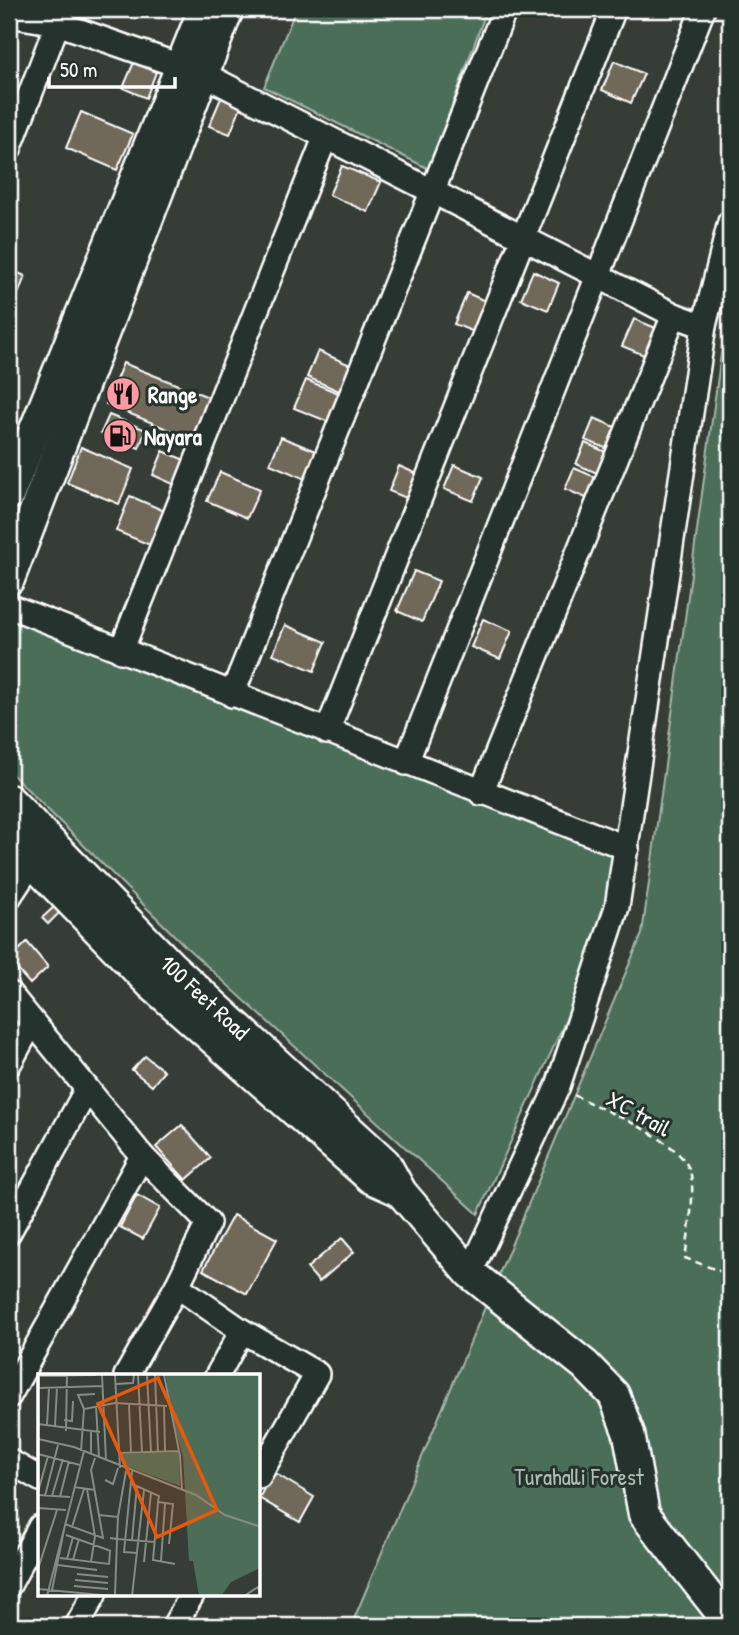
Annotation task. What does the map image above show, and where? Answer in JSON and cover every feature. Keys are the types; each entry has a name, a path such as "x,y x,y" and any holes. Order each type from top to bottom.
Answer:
{"main road":[{"path":"192,70 204,9"},
{"path":"9,579 65,393 192,70 228,9"},
{"path":"9,494 65,393"},
{"name":"100 Feet Road","path":"9,800 39,851 151,984 371,1178 401,1192 470,1273 585,1365 614,1395 629,1434 643,1514 730,1624"},
{"name":"100 Feet Road","path":"9,838 39,851"}],"street":[{"path":"232,695 505,9"},
{"path":"327,732 614,9"},
{"path":"406,763 703,9"},
{"path":"9,15 60,16 192,70 674,315 704,326"},
{"path":"9,149 60,16"},
{"path":"121,651 325,138"},
{"path":"470,1273 558,1086 617,907 704,326 730,222"},
{"path":"481,793 674,315"},
{"path":"9,606 626,848"},
{"path":"9,897 39,851"},
{"path":"9,993 142,1156 208,1223 177,1286 127,1374"},
{"path":"9,1064 32,1022"},
{"path":"9,1232 87,1088"},
{"path":"9,1396 142,1156"},
{"path":"177,1286 242,1331 317,1374 261,1472"},
{"path":"218,1374 242,1331"},
{"path":"9,1461 38,1478"},
{"path":"9,1585 38,1531"},
{"path":"77,1626 93,1596"},
{"path":"174,1626 191,1596"}],"path":[{"name":"XC trail","path":"558,1086 665,1140 690,1171 690,1223 685,1258 730,1275"}],"green space":[{"path":"296,9 487,9 429,169 264,87"},
{"name":"Turahalli Forest","path":"730,320 730,1626 351,1626 642,934 721,354"},
{"path":"12,616 620,856 611,920 478,1214 185,946 9,771 9,623"}],"building":[{"path":"614,61 644,74 631,103 602,90"},
{"path":"134,62 156,72 146,98 123,88"},
{"path":"221,98 241,106 230,134 209,126"},
{"path":"81,112 133,134 117,170 66,148"},
{"path":"342,166 381,182 368,212 329,195"},
{"path":"9,269 25,276 17,297 9,294"},
{"path":"533,271 559,283 548,310 521,299"},
{"path":"467,293 492,304 479,334 454,324"},
{"path":"634,319 663,331 651,358 622,346"},
{"path":"318,351 357,368 346,394 307,377"},
{"path":"123,363 211,398 194,440 106,404"},
{"path":"306,380 346,396 334,424 294,408"},
{"path":"109,415 146,430 139,448 101,433"},
{"path":"594,418 622,430 613,451 585,440"},
{"path":"281,437 321,453 310,481 270,464"},
{"path":"585,443 613,455 604,476 576,464"},
{"path":"81,447 133,469 119,504 67,483"},
{"path":"163,451 192,463 182,488 153,475"},
{"path":"454,465 483,477 473,501 444,489"},
{"path":"399,466 424,477 414,501 389,491"},
{"path":"574,468 602,480 593,501 565,489"},
{"path":"220,472 260,489 247,518 207,501"},
{"path":"130,496 169,513 155,547 116,531"},
{"path":"414,571 439,581 422,622 397,611"},
{"path":"483,619 512,631 500,659 471,647"},
{"path":"285,625 326,642 314,671 273,654"},
{"path":"55,906 60,912 48,924 42,918"},
{"path":"27,942 48,967 30,984 9,960"},
{"path":"9,1008 23,1015 9,1041"},
{"path":"145,1056 164,1071 152,1086 132,1070"},
{"path":"182,1125 211,1158 186,1180 156,1147"},
{"path":"137,1195 160,1208 143,1239 120,1227"},
{"path":"233,1215 277,1239 247,1294 203,1270"},
{"path":"342,1238 354,1252 319,1282 307,1268"},
{"path":"273,1472 314,1497 300,1522 261,1499"}],"place":[{"name":"Range","path":"123,394"},
{"name":"Nayara","path":"120,436"}]}
